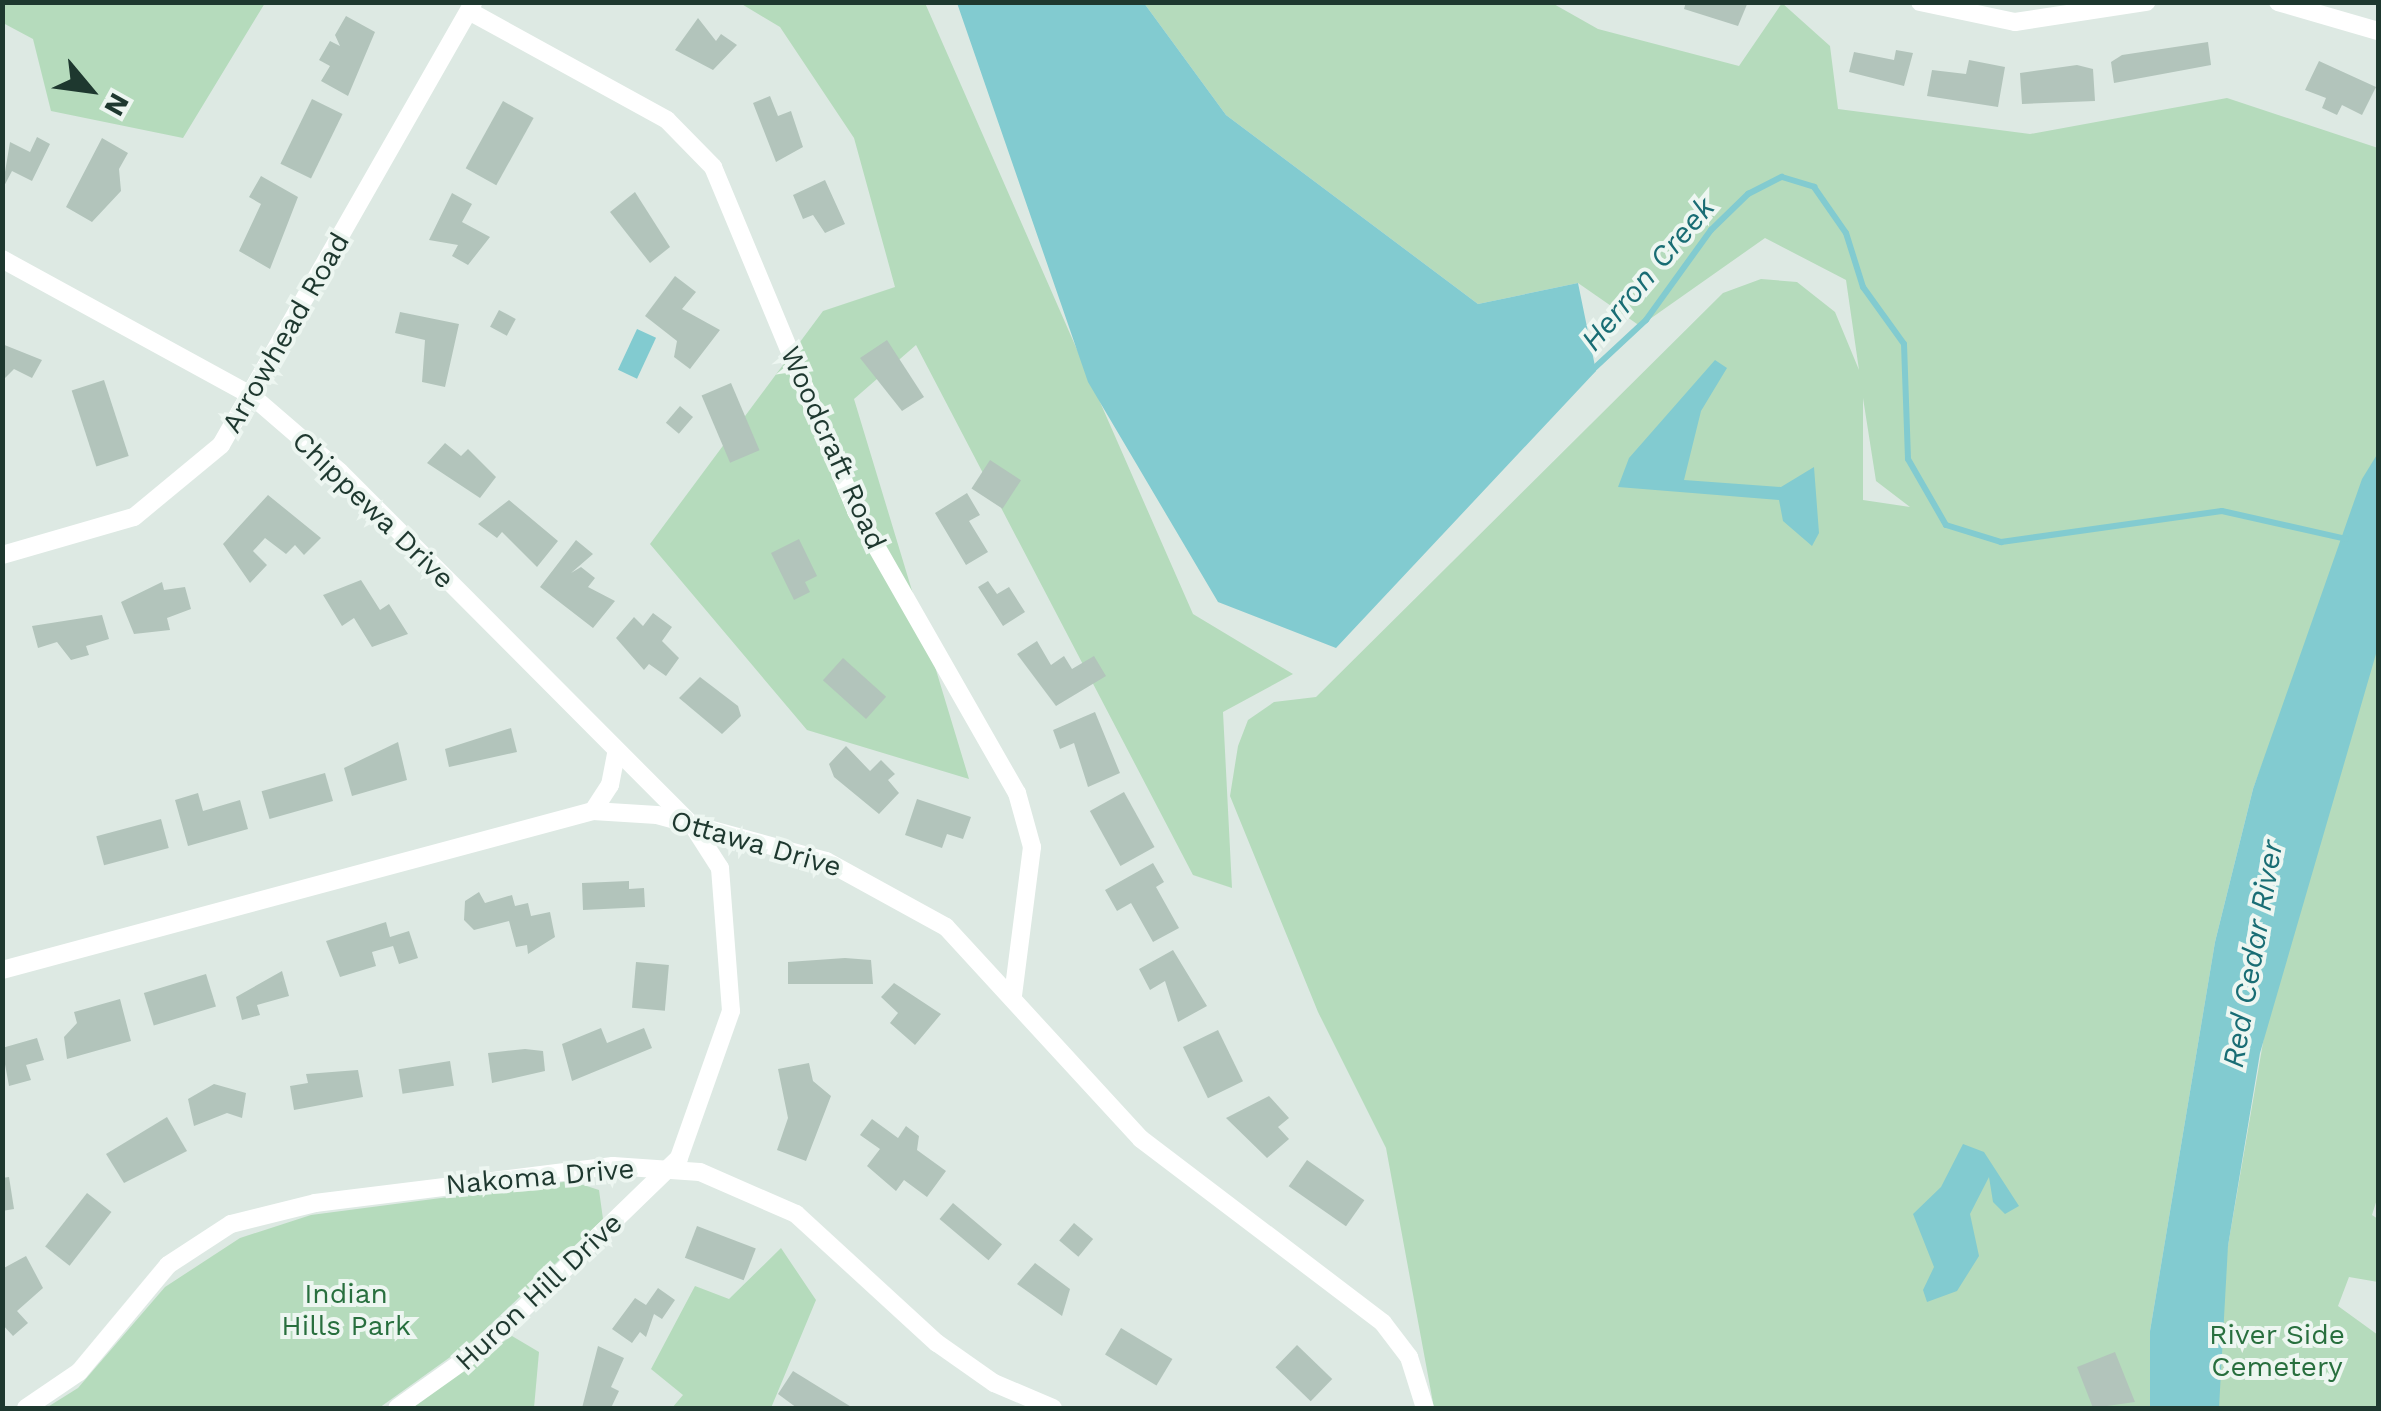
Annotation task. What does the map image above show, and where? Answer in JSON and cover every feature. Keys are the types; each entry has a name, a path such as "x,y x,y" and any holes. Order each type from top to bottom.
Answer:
{"street":[{"path":"1920,2 2014,22 2146,2"},
{"path":"2278,2 2378,32"},
{"name":"Arrowhead Road","path":"2,556 153,506 204,465 252,396 471,7"},
{"name":"Woodcraft Road","path":"471,7 667,120 714,167 856,511 1017,792 1032,848 1013,996"},
{"name":"Chippewa Drive","path":"2,259 252,396 340,472 616,754 693,826"},
{"path":"593,812 610,785 616,754"},
{"name":"Ottawa Drive","path":"2,970 593,812 693,826 826,861 877,884 946,926 1141,1139 1383,1323 1409,1357 1426,1408"},
{"name":"Huron Hill Drive","path":"397,1408 488,1344 672,1168 692,1132 732,997 724,881 693,826"},
{"name":"Nakoma Drive","path":"26,1408 79,1372 168,1265 231,1224 315,1203 490,1178 672,1168 796,1214 937,1343 994,1384 1054,1408"}],"green space":[{"path":"2,3 265,3 183,138 51,111 33,39 3,23"},
{"path":"740,3 925,3 1193,614 1293,674 1223,712 1232,888 1193,875 916,345 854,399 969,779 807,730 650,544 823,311 895,287 854,138 780,27"},
{"name":"River Side Cemetery","path":"1144,3 1552,3 1598,29 1739,66 1782,3 1830,46 1838,109 2030,134 2227,98 2378,148 2378,1196 2372,1215 2378,1219 2378,1282 2349,1277 2338,1306 2378,1335 2378,1408 2200,1408 2291,880 2353,672 2319,612 2253,789 2215,942 2150,1331 2150,1408 1434,1408 1386,1148 1318,1012 1230,796 1238,746 1248,720 1274,702 1316,697 1723,293 1761,279 1797,282 1835,312 1859,370 1846,280 1765,238 1640,326 1578,283 1478,304 1226,115","holes":["1863,398 1876,481 1910,507 1863,500"]},
{"name":"Indian Hills Park","path":"571,1181 599,1190 603,1219 474,1340 379,1408 46,1408 78,1388 165,1287 240,1238 311,1215"},
{"path":"781,1248 816,1300 771,1408 672,1408 683,1395 651,1369 695,1286 729,1299"},
{"path":"512,1336 539,1352 534,1408 406,1408"}],"water":[{"path":"957,3 1144,3 1226,115 1478,304 1578,283 1596,371 1336,648 1218,602 1088,382"},
{"path":"637,329 656,338 637,379 618,370"},
{"path":"1715,360 1727,368 1701,411 1684,480 1781,487 1814,467 1819,533 1812,546 1783,521 1779,500 1618,487 1629,458"},
{"name":"Red Cedar River","path":"2378,453 2378,647 2260,1053 2228,1246 2219,1408 2150,1408 2150,1331 2215,942 2253,789 2362,479"},
{"path":"1963,1144 1984,1152 2019,1206 2005,1214 1993,1202 1989,1177 1970,1214 1979,1256 1957,1291 1927,1302 1923,1290 1934,1267 1913,1214 1941,1187"}],"building":[{"path":"1686,2 1748,2 1738,26 1684,9"},
{"path":"346,16 375,32 348,96 321,81 330,66 319,60 330,41 340,46 335,35"},
{"path":"698,18 716,41 721,34 737,45 713,70 675,50"},
{"path":"2208,42 2211,65 2114,83 2111,62 2122,55"},
{"path":"1896,50 1913,53 1904,86 1849,72 1854,52 1894,60"},
{"path":"1969,60 2005,67 1998,107 1927,96 1932,70 1966,74"},
{"path":"2319,61 2376,87 2362,115 2342,105 2337,115 2322,108 2326,98 2305,90"},
{"path":"2077,65 2093,69 2095,101 2022,104 2020,73"},
{"path":"770,96 778,116 791,111 803,147 776,162 753,103"},
{"path":"312,99 343,114 311,179 280,164"},
{"path":"503,101 534,118 496,185 466,168"},
{"path":"37,137 50,144 32,181 12,171 2,190 10,142 30,152"},
{"path":"102,138 128,153 119,169 121,191 92,222 66,207"},
{"path":"261,176 298,197 270,269 239,251 261,204 249,197"},
{"path":"825,180 845,224 825,233 813,215 803,219 793,195"},
{"path":"635,192 670,247 650,263 610,212"},
{"path":"452,193 472,204 462,222 490,237 468,265 452,256 458,245 429,240"},
{"path":"675,276 696,292 682,309 720,330 690,369 674,357 677,341 645,316"},
{"path":"499,310 516,319 507,336 490,327"},
{"path":"400,312 459,324 445,387 422,382 425,340 395,333"},
{"path":"887,340 924,397 902,411 860,358"},
{"path":"2,344 42,360 32,378 14,369 2,381"},
{"path":"104,380 129,456 96,467 72,391"},
{"path":"731,383 760,450 730,463 702,396"},
{"path":"680,406 693,417 679,434 666,423"},
{"path":"445,443 461,456 468,449 496,477 480,498 427,463"},
{"path":"990,460 1021,480 1003,509 971,489"},
{"path":"967,493 980,515 969,521 988,552 966,565 935,513"},
{"path":"268,495 321,538 304,555 295,545 286,554 265,538 253,551 267,565 250,583 223,544"},
{"path":"509,500 558,541 537,567 502,532 497,538 478,524"},
{"path":"799,539 817,576 805,582 810,592 794,600 771,553"},
{"path":"576,540 593,554 571,573 581,567 595,578 588,587 615,601 593,628 540,587"},
{"path":"361,580 380,610 389,604 408,634 372,647 354,618 342,626 323,595"},
{"path":"988,581 997,594 1009,587 1025,612 1003,626 978,587"},
{"path":"162,582 164,590 185,587 191,609 167,618 170,630 134,634 121,602"},
{"path":"653,613 672,627 662,641 679,658 666,676 649,664 644,670 616,638 634,617 643,626"},
{"path":"102,615 109,639 86,646 89,655 71,660 57,642 38,648 32,626"},
{"path":"1037,641 1051,665 1064,656 1072,669 1094,656 1106,676 1056,706 1017,654"},
{"path":"843,658 886,697 866,719 823,680"},
{"path":"700,677 738,706 741,716 722,734 679,698"},
{"path":"1095,712 1120,773 1088,787 1074,743 1060,749 1053,730"},
{"path":"511,728 517,752 449,767 445,749"},
{"path":"398,742 407,780 352,796 344,768"},
{"path":"846,746 870,771 881,760 895,774 888,780 899,793 879,814 834,777 829,764"},
{"path":"325,773 333,801 270,819 262,791"},
{"path":"1124,792 1155,847 1120,866 1090,811"},
{"path":"198,793 203,811 240,800 248,829 188,846 175,800"},
{"path":"917,799 971,817 963,839 947,834 942,848 905,835"},
{"path":"161,819 169,848 104,865 96,836"},
{"path":"1153,863 1164,882 1156,887 1179,928 1153,942 1131,903 1117,911 1105,890"},
{"path":"629,881 629,889 644,888 645,907 583,910 582,883"},
{"path":"479,892 485,903 512,895 515,906 528,903 531,916 550,912 555,937 528,954 527,945 516,947 509,921 474,930 464,920 465,901"},
{"path":"386,922 390,937 409,931 418,958 399,964 393,946 372,952 376,966 340,977 326,941"},
{"path":"1173,950 1207,1006 1178,1022 1165,981 1150,990 1139,969"},
{"path":"871,960 873,984 788,984 788,962"},
{"path":"636,962 669,965 665,1011 632,1008"},
{"path":"282,971 289,996 257,1005 260,1015 242,1020 236,997"},
{"path":"206,974 216,1007 154,1026 144,993"},
{"path":"894,983 941,1014 915,1045 890,1023 898,1013 881,997"},
{"path":"120,999 131,1041 67,1059 64,1037 77,1023 74,1012"},
{"path":"601,1028 607,1043 644,1028 652,1048 572,1081 562,1044"},
{"path":"1218,1030 1243,1081 1208,1098 1183,1047"},
{"path":"37,1038 44,1060 26,1065 31,1080 9,1086 2,1048"},
{"path":"543,1051 545,1071 492,1083 488,1053"},
{"path":"450,1061 454,1086 403,1094 399,1069"},
{"path":"809,1063 813,1081 831,1096 806,1161 777,1150 788,1118 778,1069"},
{"path":"358,1070 363,1097 294,1110 290,1086 308,1083 306,1074"},
{"path":"214,1084 246,1093 242,1118 227,1113 194,1126 188,1099"},
{"path":"1269,1096 1289,1118 1278,1127 1289,1139 1267,1158 1226,1118"},
{"path":"167,1117 187,1151 124,1183 106,1154"},
{"path":"872,1119 898,1138 906,1126 919,1136 917,1150 946,1171 927,1197 904,1180 896,1191 867,1166 880,1149 860,1135"},
{"path":"1307,1160 1364,1200 1346,1226 1289,1186"},
{"path":"9,1177 14,1209 2,1211 2,1178"},
{"path":"87,1193 111,1212 70,1266 45,1247"},
{"path":"953,1203 1002,1244 989,1260 940,1219"},
{"path":"1074,1223 1093,1239 1078,1257 1059,1241"},
{"path":"697,1226 756,1249 744,1280 685,1258"},
{"path":"26,1256 43,1288 17,1311 28,1323 13,1336 2,1324 2,1269"},
{"path":"1035,1263 1070,1289 1062,1316 1017,1284"},
{"path":"658,1288 675,1300 662,1319 654,1314 646,1337 640,1332 632,1343 612,1329 635,1298 646,1305"},
{"path":"1121,1328 1172,1359 1156,1385 1105,1355"},
{"path":"1297,1345 1332,1379 1311,1401 1275,1367"},
{"path":"598,1346 624,1358 611,1387 619,1391 611,1408 582,1408"},
{"path":"2115,1352 2135,1402 2093,1408 2077,1367"},
{"path":"793,1371 853,1408 797,1408 778,1394"}],"waterway":[{"name":"Herron Creek","path":"1589,373 1646,320 1711,230 1748,194 1782,177 1814,187 1846,233 1863,287 1904,344 1908,459 1946,525 2001,542 2222,511 2346,539"}]}
